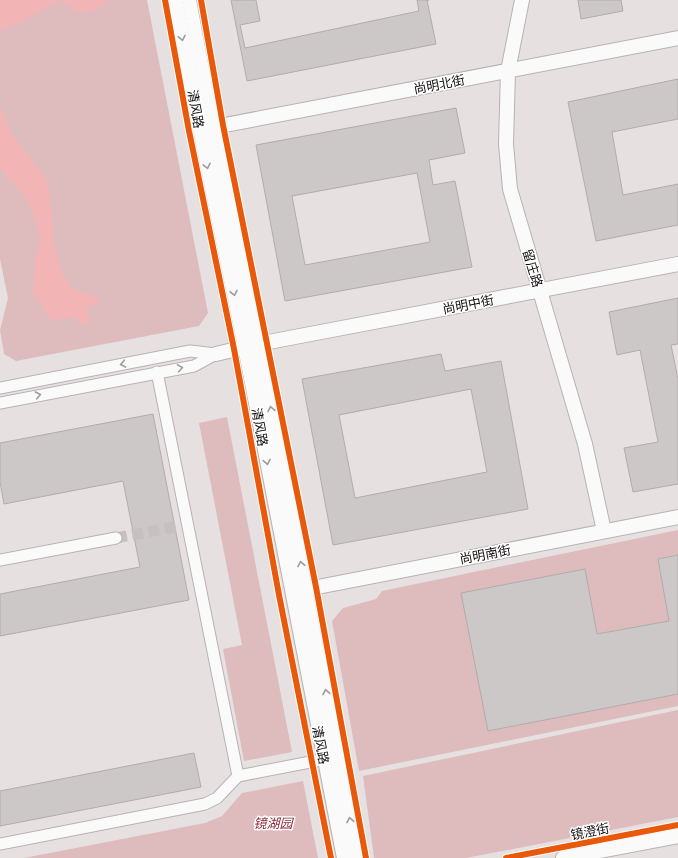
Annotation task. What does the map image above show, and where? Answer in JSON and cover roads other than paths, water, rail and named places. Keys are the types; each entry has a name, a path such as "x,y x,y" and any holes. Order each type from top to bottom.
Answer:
{"street":[{"name":"清风路","path":"175,0 206,129 252,345 331,758 344,858"},
{"name":"清风路","path":"189,0 206,129"},
{"name":"留庄路","path":"522,0 508,71 506,144 510,189 585,444 604,531"},
{"name":"尚明北街","path":"206,129 678,38"},
{"name":"尚明中街","path":"216,354 252,345 678,264"},
{"path":"190,351 216,354 194,366 1,403 0,388 190,351"},
{"path":"157,372 183,525 238,776"},
{"name":"尚明南街","path":"299,590 678,517"},
{"path":"0,560 116,538"},
{"name":"清风路","path":"331,758 357,858"},
{"path":"0,844 205,804 217,798 238,776 331,758"},
{"name":"镜澄街","path":"563,858 678,836"}],"tunnel":[{"path":"116,538 179,526"}],"park label":[{"name":"镜湖园","path":"273,823"}]}
